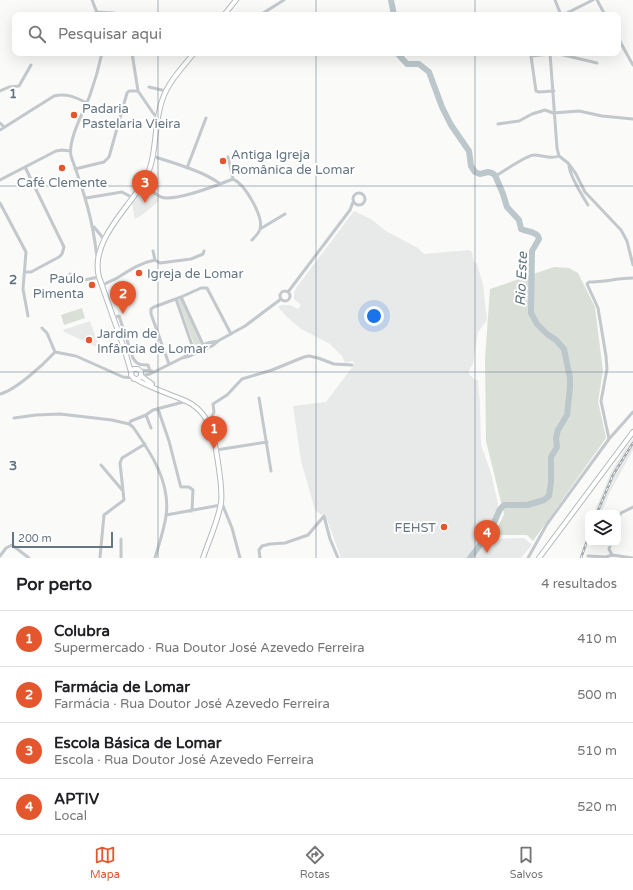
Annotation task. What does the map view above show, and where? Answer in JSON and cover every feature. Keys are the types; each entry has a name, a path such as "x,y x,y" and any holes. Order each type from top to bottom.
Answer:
{"main road":[{"path":"226,12 236,0"},
{"path":"162,390 134,379 97,269 98,260 108,233 143,184 150,166 162,98 192,56"},
{"path":"125,351 141,373 141,376 153,385 187,402 197,409 209,423 216,450 222,504 203,558"},
{"path":"131,373 134,369 138,369"},
{"path":"134,379 138,379 141,376"},
{"path":"539,558 633,432"}],"street":[{"path":"92,0 96,12"},
{"path":"265,12 284,0"},
{"path":"555,0 561,12"},
{"path":"568,12 593,0"},
{"path":"597,0 603,12"},
{"path":"621,43 633,65"},
{"path":"98,260 93,226 86,198 70,156 70,151 73,136 97,76 101,56"},
{"path":"132,56 138,91 158,118"},
{"path":"531,56 536,91 554,91"},
{"path":"550,56 557,148 559,156 576,174 584,192 621,230 633,265"},
{"path":"568,56 597,63"},
{"path":"0,91 9,87 19,86 31,65"},
{"path":"149,87 166,91"},
{"path":"75,169 104,162 109,157 127,93 129,91 138,91"},
{"path":"0,130 54,96 62,94 72,95 87,103"},
{"path":"498,124 519,121 532,114 545,110 555,113 579,111 602,116 633,119"},
{"path":"187,168 206,118"},
{"path":"0,123 4,128"},
{"path":"0,180 56,151 70,151"},
{"path":"497,175 533,155 548,158 555,158 559,156"},
{"path":"152,156 187,168 216,180 220,184"},
{"path":"228,157 234,180 240,184 251,199 260,219 260,229"},
{"path":"569,165 569,169 577,186 588,205"},
{"path":"25,167 64,247 60,257 31,272 25,272"},
{"path":"143,184 164,198 190,194 234,180"},
{"path":"86,198 122,192 132,198"},
{"path":"288,292 350,210 353,202 352,198 355,194 362,194 365,197 363,204 350,210"},
{"path":"353,202 359,206"},
{"path":"0,203 26,252 23,289 28,316"},
{"path":"252,240 260,229 285,214"},
{"path":"93,226 103,238 104,242 98,242 94,239"},
{"path":"98,233 108,233"},
{"path":"153,251 155,260"},
{"path":"102,286 144,262 155,260 160,263 191,259 203,254 204,251"},
{"path":"70,274 74,282 100,277"},
{"path":"609,439 601,401 607,369 606,356 598,308 587,284 589,282 608,282 623,278 633,278"},
{"path":"169,364 151,314 151,309 154,307 181,298 201,288 207,288 231,334"},
{"path":"281,299 280,295 282,292 288,292"},
{"path":"281,299 286,301 290,299 291,295 288,292"},
{"path":"181,298 205,349"},
{"path":"176,299 194,350 197,353"},
{"path":"182,358 194,350 231,334 245,326 281,299"},
{"path":"113,318 119,316 133,358 137,364 148,365 150,372 149,379 153,385"},
{"path":"42,328 47,333 55,352"},
{"path":"141,376 156,371 182,358 212,346 218,340"},
{"path":"55,352 76,356 123,377 134,379"},
{"path":"0,394 11,389 35,371 55,352"},
{"path":"209,423 214,412 213,404 227,395 240,380 309,356 334,364 352,365"},
{"path":"138,369 150,372"},
{"path":"118,375 127,376 131,373"},
{"path":"259,398 271,471"},
{"path":"129,424 131,421 146,415 152,410 187,402"},
{"path":"158,409 169,441 181,487 189,487 193,490 192,511"},
{"path":"528,558 547,524 609,439 633,412"},
{"path":"14,418 60,414 129,424 133,427 152,456 164,486 166,516 155,558"},
{"path":"146,415 151,428"},
{"path":"216,450 267,442"},
{"path":"100,557 104,515 124,500 120,463 122,458 145,444"},
{"path":"101,465 123,492"},
{"path":"166,516 222,504 232,528 240,558"},
{"path":"621,513 633,507"},
{"path":"260,558 259,550 262,546 270,544 285,544 308,536 322,516 324,516 328,532 338,558"},
{"path":"121,539 121,558"},
{"path":"0,556 6,548 12,545 29,558"},
{"path":"610,546 609,549 612,555"},
{"path":"588,556 612,555 633,558"}],"shaded area":[{"path":"143,188 159,199 159,201 135,219 132,203"},
{"path":"354,211 371,219 386,231 418,248 424,254 469,250 472,252 474,262 477,264 483,284 487,320 478,332 473,364 469,370 469,374 475,380 478,380 481,445 491,473 498,504 497,510 485,535 490,539 524,538 532,545 521,558 341,558 325,514 321,515 315,510 301,461 293,406 326,402 354,365 353,361 345,363 342,356 330,344 301,329 278,307 282,305 290,305 298,309 301,305 294,299 296,288"},
{"path":"554,267 569,268 578,273 595,307 603,371 598,401 606,438 533,541 527,535 494,535 504,514 486,441 485,359 490,289"},
{"path":"181,299 201,344 195,347 178,300"},
{"path":"82,308 85,318 64,325 61,315"},
{"name":"Jardim de Infância de Lomar","path":"90,321 99,348 64,332 63,330"},
{"path":"633,439 633,450 610,492 602,510 595,510 611,472"}],"waterway":[{"name":"Rio Este","path":"391,0 393,12"},
{"name":"Rio Este","path":"400,56 407,64 419,64 429,72 442,107 451,125 469,151 471,166 475,172 480,174 488,172 495,175 507,207 519,220 521,229 534,233 538,236 539,239 532,251 531,313 537,324 564,349 570,378 567,415 558,430 556,438 557,447 551,457 551,482 549,496 544,500 527,505 504,505 500,509 490,532 470,558"}],"railway":[{"path":"598,510 613,475 633,443"},
{"path":"581,558 585,546"}],"place":[{"name":"Padaria Pastelaria Vieira","path":"74,115"},
{"name":"Antiga Igreja Românica de Lomar","path":"223,161"},
{"name":"Café Clemente","path":"62,168"},
{"name":"Escola Básica de Lomar","path":"145,203"},
{"name":"Igreja de Lomar","path":"139,273"},
{"name":"Paulo Pimenta","path":"92,285"},
{"name":"Farmácia de Lomar","path":"123,314"},
{"name":"Jardim de Infância de Lomar","path":"89,340"},
{"name":"Colubra","path":"214,449"},
{"name":"FEHST","path":"444,527"},
{"name":"APTIV","path":"487,553"}]}
